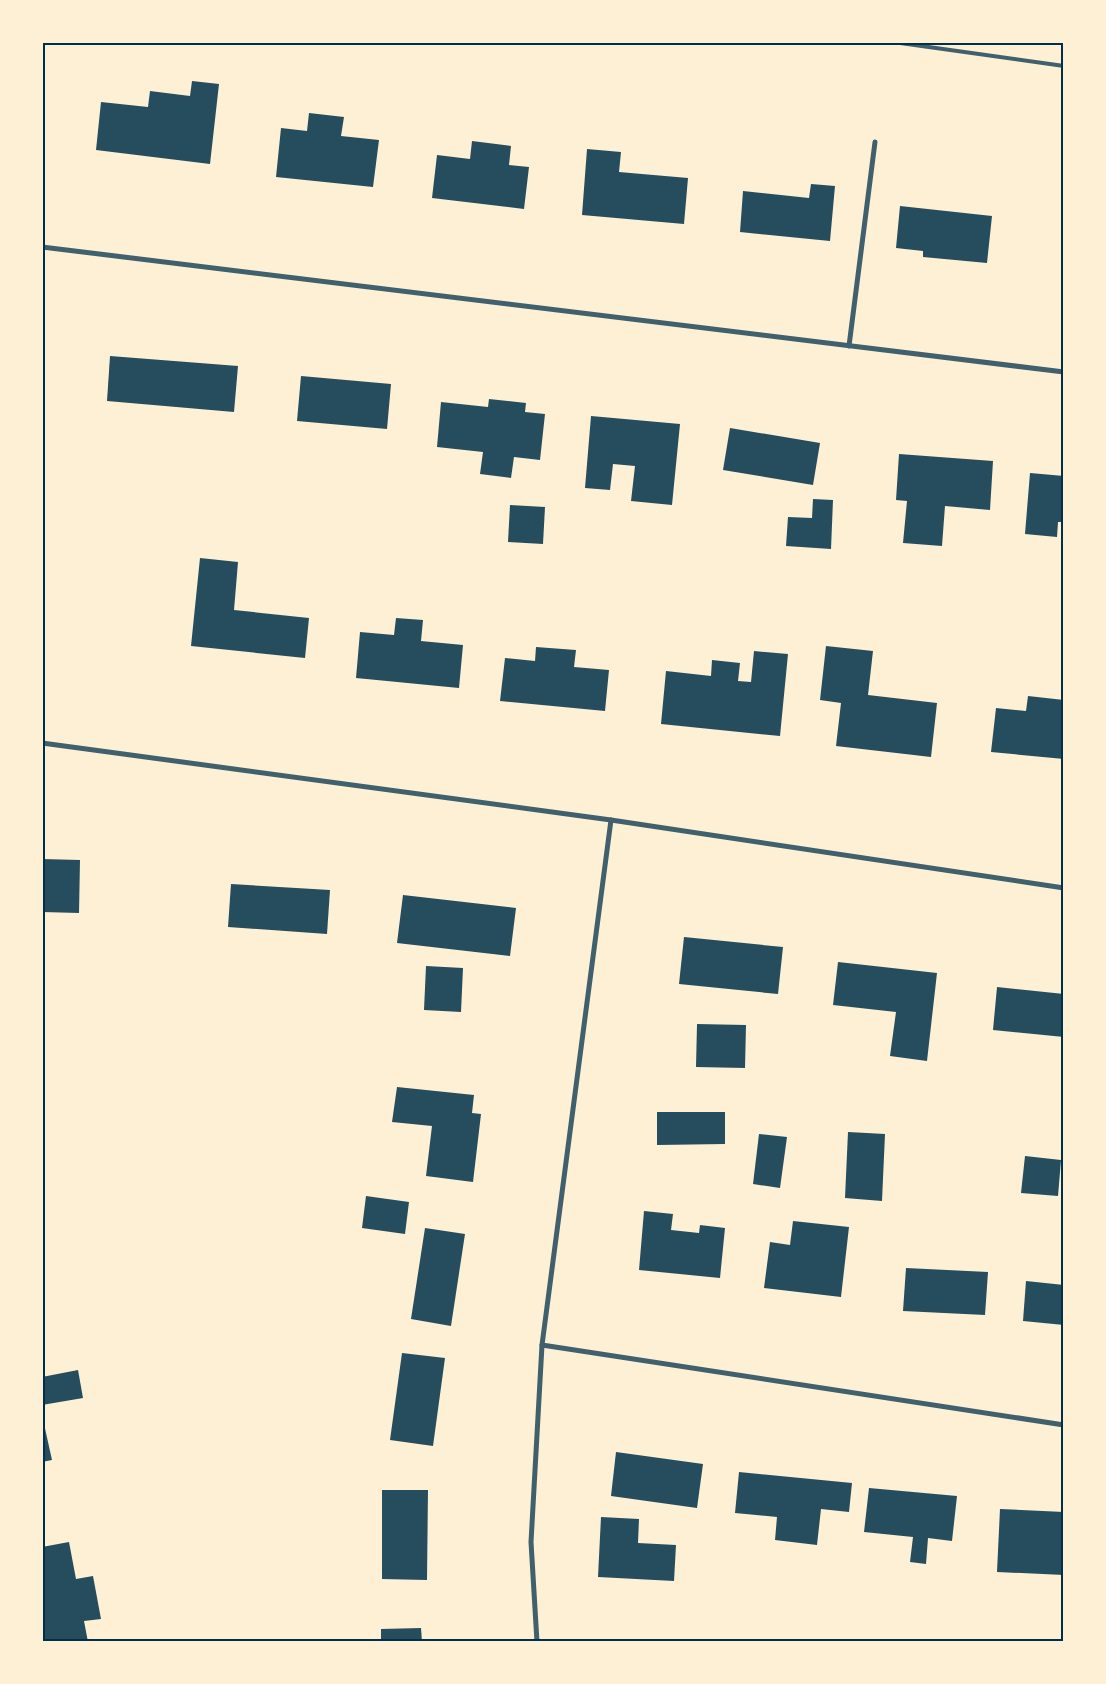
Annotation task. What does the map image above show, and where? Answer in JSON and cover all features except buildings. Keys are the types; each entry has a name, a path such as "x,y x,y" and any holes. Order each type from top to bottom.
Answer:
{"street":[{"path":"849,346 875,142"},
{"path":"42,247 1064,372"},
{"path":"42,743 611,820 1064,888"},
{"path":"537,1642 530,1542 542,1345 611,820"},
{"path":"542,1345 1064,1425"}],"lane":[{"path":"893,42 1064,66"}]}
